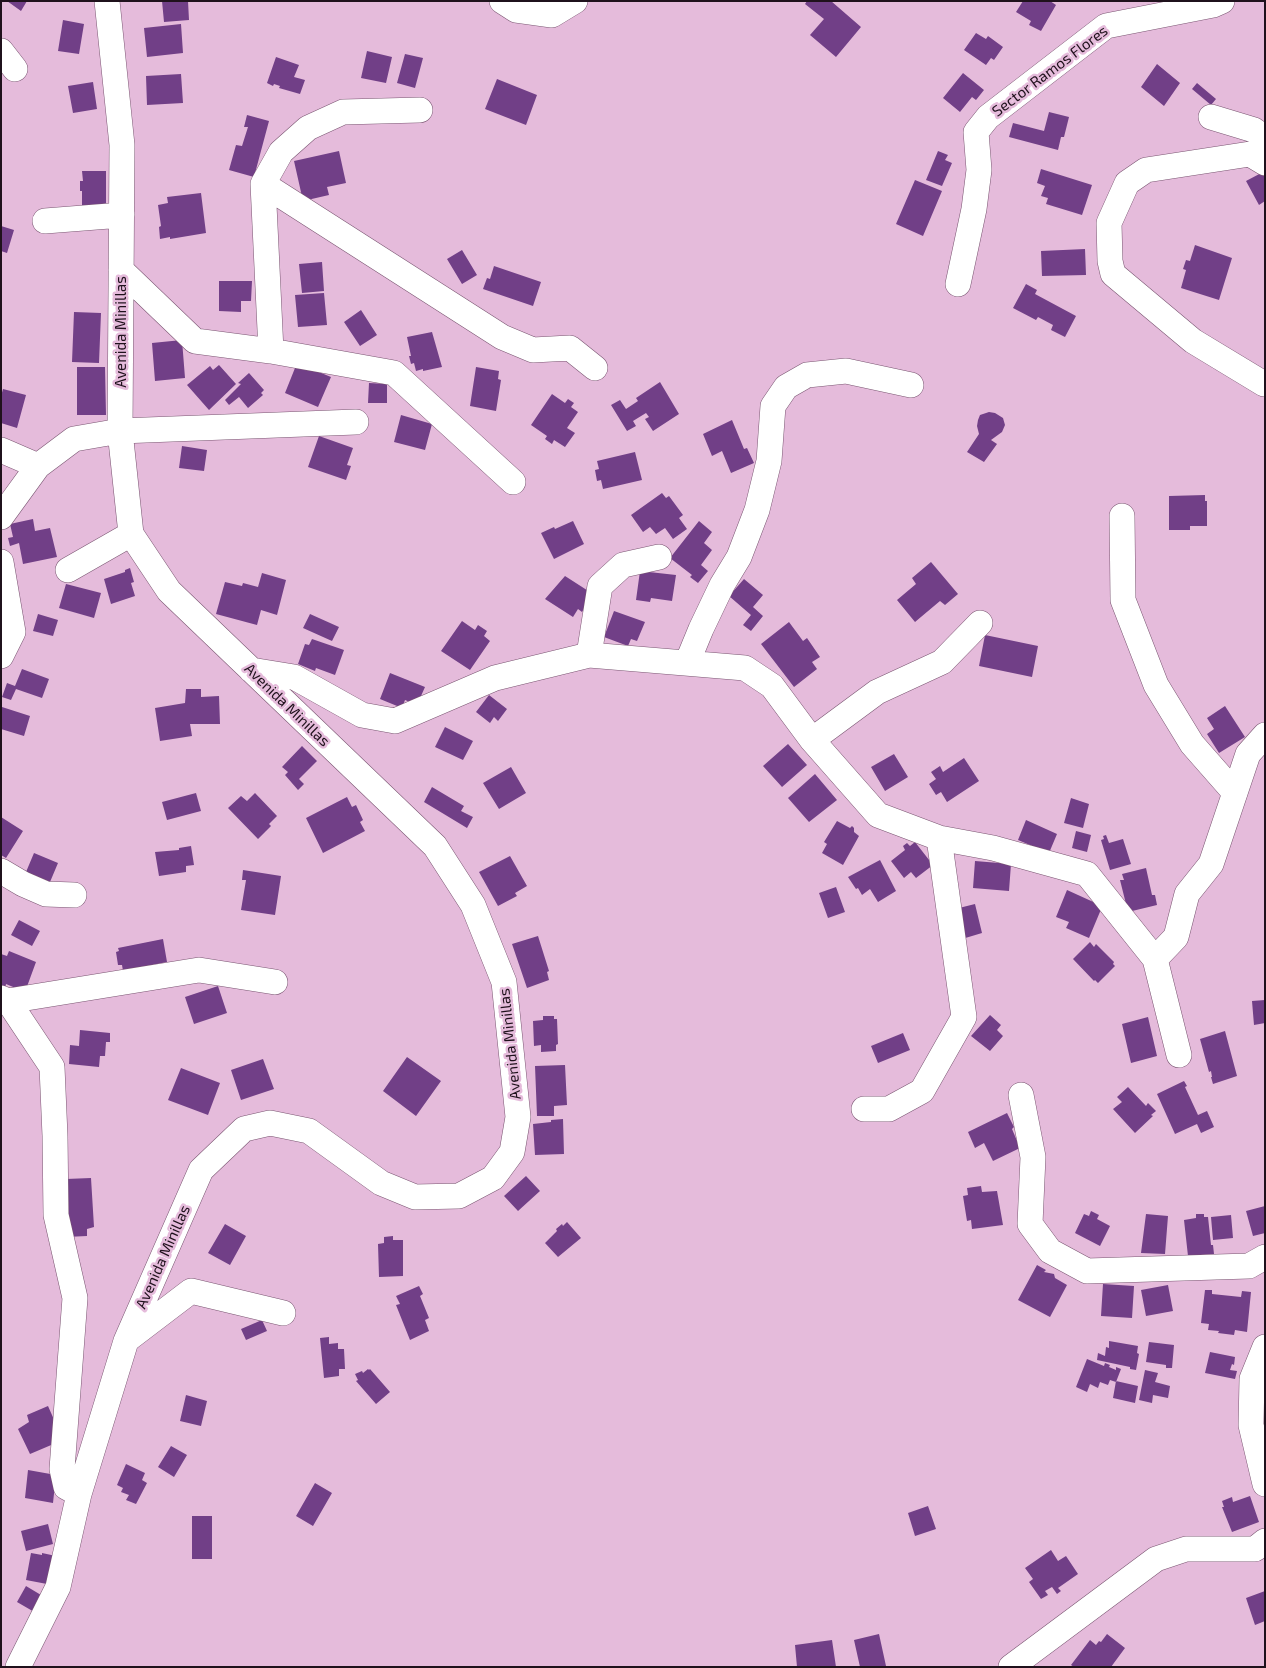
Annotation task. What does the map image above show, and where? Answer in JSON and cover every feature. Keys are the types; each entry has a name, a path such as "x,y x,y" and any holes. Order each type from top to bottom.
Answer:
{"street":[{"name":"Avenida Minillas","path":"18,1667 58,1587 79,1494 126,1340 201,1170 244,1129 270,1123 310,1131 380,1183 415,1197 460,1196 493,1178 512,1152 518,1117 504,982 473,905 434,846 169,591 131,534 120,431 122,145 108,1"},
{"path":"502,1 516,10 552,15 575,1"},
{"name":"Sector Ramos Flores","path":"958,284 974,209 979,170 976,132 988,117 1106,26 1213,5 1222,1"},
{"path":"270,351 263,184 281,152 308,128 343,112 420,110"},
{"path":"1211,117 1254,130 1265,138"},
{"path":"1265,163 1250,154 1146,170 1127,183 1109,223 1110,261 1113,274 1193,341 1265,383"},
{"path":"263,184 502,336 533,350 570,348 596,368"},
{"path":"45,221 122,215"},
{"path":"122,270 195,341 270,351 394,373 513,482"},
{"path":"687,663 722,585 739,557 757,510 769,461 774,406 786,387 807,375 846,372 911,385"},
{"path":"1,517 38,466 74,439 120,431 356,422"},
{"path":"1,450 38,466"},
{"path":"1122,516 1123,600 1156,685 1192,744 1235,793"},
{"path":"68,570 131,534"},
{"path":"590,655 600,586 623,565 659,557"},
{"path":"1,562 13,632 1,656"},
{"path":"812,740 877,692 942,662 980,623"},
{"path":"251,670 294,677 362,715 395,721 495,678 590,655 745,668 772,686 812,740 878,815 939,838 993,848 1087,874 1155,959 1179,1055"},
{"path":"1155,959 1176,937 1187,894 1211,864 1248,754 1265,736"},
{"path":"864,1109 889,1109 922,1091 964,1018 939,838"},
{"path":"1,871 23,884 46,894 74,895"},
{"path":"79,1494 66,1487 62,1469 75,1298 56,1215 52,1067 5,1000 199,970 276,982"},
{"path":"1021,1095 1033,1157 1030,1224 1050,1251 1087,1271 1249,1266 1265,1257"},
{"path":"126,1340 191,1291 283,1313"},
{"path":"1265,1348 1252,1379 1251,1425 1265,1484"},
{"path":"1011,1667 1156,1559 1186,1549 1255,1549 1265,1541"}],"building":[{"path":"7,1 27,1 21,11"},
{"path":"162,1 188,1 189,20 164,22"},
{"path":"807,1 831,1 861,27 836,57 810,35 824,19 805,4"},
{"path":"1023,1 1050,1 1056,5 1041,31 1029,25 1031,21 1016,12"},
{"path":"63,20 84,24 79,54 58,51"},
{"path":"181,24 183,53 147,57 144,28"},
{"path":"976,33 986,39 988,36 1003,47 994,60 991,58 986,65 964,50"},
{"path":"367,51 392,57 386,83 361,78"},
{"path":"405,54 423,58 415,88 397,83"},
{"path":"276,57 299,65 294,77 305,80 300,94 267,83"},
{"path":"1157,64 1180,83 1164,106 1141,87"},
{"path":"963,73 984,90 976,100 972,97 960,112 943,98"},
{"path":"181,74 183,103 147,105 146,76"},
{"path":"497,79 537,95 526,125 485,109"},
{"path":"93,82 97,109 73,113 68,86"},
{"path":"1197,83 1216,99 1211,105 1192,89"},
{"path":"1049,112 1069,117 1064,137 1061,137 1058,150 1009,137 1013,123 1044,131"},
{"path":"247,115 269,121 254,177 229,170 236,145 242,146 248,127 244,127"},
{"path":"339,151 346,183 327,187 329,195 303,201 294,161"},
{"path":"938,151 948,155 945,160 952,163 942,186 926,180"},
{"path":"1041,169 1092,185 1082,215 1046,204 1048,198 1041,196 1045,186 1037,183"},
{"path":"82,171 106,171 106,208 82,208 80,181 83,181"},
{"path":"1265,171 1265,201 1259,205 1246,181"},
{"path":"915,180 942,191 923,236 896,224"},
{"path":"201,193 206,233 160,239 159,227 161,226 158,205 168,203 167,197"},
{"path":"1,226 14,230 7,253 1,251"},
{"path":"1195,245 1232,258 1219,300 1181,288 1186,270 1183,269 1186,260 1190,261"},
{"path":"1085,249 1086,275 1042,276 1041,251"},
{"path":"462,250 477,275 462,284 447,259"},
{"path":"322,262 324,291 302,293 299,264"},
{"path":"494,266 541,282 533,306 483,289 487,278 490,279"},
{"path":"219,281 252,281 251,301 241,301 241,312 219,311"},
{"path":"1026,284 1037,290 1035,294 1076,316 1065,337 1051,330 1053,325 1038,317 1036,320 1013,308"},
{"path":"324,293 327,325 298,327 295,295"},
{"path":"361,310 377,335 360,346 344,322"},
{"path":"74,312 101,313 99,363 72,362"},
{"path":"432,332 442,367 416,371 414,363 411,364 407,337"},
{"path":"182,340 185,378 155,381 152,343"},
{"path":"297,363 331,377 318,407 285,393"},
{"path":"219,365 236,384 209,410 187,385 210,366 213,370"},
{"path":"77,367 105,367 106,415 77,415"},
{"path":"476,367 499,371 498,379 501,380 496,411 470,406"},
{"path":"249,373 264,390 261,393 263,395 248,408 239,397 229,405 225,400 241,384 238,383"},
{"path":"660,382 679,414 653,431 645,419 649,417 646,413 633,421 636,426 627,431 611,405 620,400 626,409 638,401 636,398"},
{"path":"369,383 387,384 387,403 368,403"},
{"path":"3,389 26,395 17,428 1,423 1,396"},
{"path":"552,394 565,403 568,399 574,403 571,407 578,412 567,428 575,433 565,447 554,440 552,444 545,439 547,436 531,425"},
{"path":"989,412 1003,418 1005,425 1002,432 991,440 997,444 984,462 967,452 979,434 977,426 980,415"},
{"path":"401,415 432,424 425,450 394,442"},
{"path":"732,420 744,449 747,448 754,463 731,473 722,451 712,456 703,434"},
{"path":"319,436 353,448 347,465 351,466 346,480 308,467"},
{"path":"182,446 207,450 204,471 179,468"},
{"path":"635,452 642,480 603,489 601,480 597,481 595,470 599,469 597,461"},
{"path":"662,493 666,498 669,496 683,515 679,518 687,529 673,539 665,528 656,534 650,527 643,532 631,515"},
{"path":"1205,495 1205,501 1207,501 1207,526 1190,526 1190,530 1169,530 1169,496"},
{"path":"33,519 35,531 50,528 57,557 23,564 19,543 10,546 8,538 13,537 10,524"},
{"path":"573,521 584,544 554,559 541,533"},
{"path":"699,521 712,532 704,543 712,550 701,565 708,571 698,583 690,577 692,575 670,558"},
{"path":"931,562 958,594 945,605 940,601 915,622 897,600 916,584 912,578"},
{"path":"130,568 134,582 131,583 135,596 111,604 104,579 125,572 125,570"},
{"path":"640,571 676,575 672,601 651,598 650,602 636,600"},
{"path":"262,573 286,580 277,615 261,610 257,625 216,614 225,582 242,586 243,583 258,587"},
{"path":"565,576 593,594 582,612 578,609 573,617 545,599"},
{"path":"744,579 763,595 753,607 763,616 751,631 743,625 751,615 729,596"},
{"path":"66,584 101,593 94,618 59,608"},
{"path":"614,611 645,622 637,641 631,639 628,646 604,637"},
{"path":"38,614 58,620 53,636 33,631"},
{"path":"310,614 339,627 332,641 303,628"},
{"path":"462,621 475,630 478,625 487,631 484,636 490,641 470,670 441,651"},
{"path":"789,622 803,641 807,638 820,657 812,662 817,669 794,687 761,644"},
{"path":"985,635 1038,646 1032,677 979,666"},
{"path":"312,639 344,650 335,675 316,668 315,671 298,664 305,644 309,645"},
{"path":"22,669 49,679 42,698 16,689 11,700 2,697 7,683 15,686"},
{"path":"390,673 425,687 417,705 405,700 402,708 380,699"},
{"path":"186,689 201,689 201,697 219,696 220,724 190,724 192,736 160,741 155,708 185,703"},
{"path":"489,695 507,709 498,721 494,717 490,723 476,712"},
{"path":"1225,706 1245,737 1219,753 1207,734 1214,729 1207,718"},
{"path":"2,707 30,716 24,736 1,729"},
{"path":"445,727 473,741 463,760 435,747"},
{"path":"788,744 807,765 782,787 763,766"},
{"path":"302,746 317,761 299,779 304,784 298,790 285,775 288,772 282,767"},
{"path":"894,754 908,777 885,791 871,767"},
{"path":"964,758 979,781 947,802 941,792 936,795 929,784 936,779 931,772 940,766 943,772"},
{"path":"511,767 526,793 499,809 483,783"},
{"path":"815,774 837,800 809,822 788,798"},
{"path":"432,787 464,806 461,811 473,817 467,828 424,802"},
{"path":"196,793 201,811 167,820 162,802"},
{"path":"255,793 277,816 269,824 271,826 258,839 228,808 241,796 247,801"},
{"path":"347,797 352,807 356,805 363,820 360,822 365,831 323,853 306,818"},
{"path":"1071,798 1089,804 1083,828 1064,823"},
{"path":"1,817 23,831 6,858 1,855"},
{"path":"1026,820 1057,834 1049,853 1018,840"},
{"path":"837,821 850,828 852,826 854,832 859,836 843,865 822,853 827,844 824,842"},
{"path":"1076,831 1091,835 1087,852 1072,848"},
{"path":"1106,835 1109,843 1123,839 1131,864 1110,870 1101,840"},
{"path":"915,842 933,865 916,878 911,872 904,878 891,861 905,850 903,846 907,843 910,846"},
{"path":"191,846 194,865 186,866 186,872 159,876 155,852 179,850 179,848"},
{"path":"34,853 58,863 50,882 26,872"},
{"path":"510,856 527,886 515,893 517,896 498,906 479,872"},
{"path":"880,860 896,891 878,902 870,889 862,895 848,877"},
{"path":"975,861 1011,864 1009,891 973,888"},
{"path":"1146,868 1152,895 1155,895 1157,905 1128,912 1120,880 1124,880 1122,874"},
{"path":"243,870 281,876 275,915 241,910 246,880 242,880"},
{"path":"836,887 845,912 828,918 819,893"},
{"path":"1067,890 1102,907 1089,938 1066,928 1069,922 1056,917"},
{"path":"975,904 982,933 962,939 955,909"},
{"path":"19,920 40,931 32,946 11,935"},
{"path":"538,936 549,971 547,972 549,980 527,988 512,944"},
{"path":"163,939 167,962 123,971 122,965 118,965 116,952 119,951 118,948"},
{"path":"1090,942 1094,947 1096,944 1114,962 1115,966 1098,983 1073,959"},
{"path":"9,951 36,962 25,992 6,984 5,989 1,988 1,954 7,956"},
{"path":"218,986 227,1013 194,1024 185,997"},
{"path":"1265,1000 1265,1023 1254,1025 1252,1001"},
{"path":"990,1015 1001,1025 997,1030 1003,1036 990,1051 971,1036"},
{"path":"543,1016 554,1016 554,1019 557,1019 558,1044 556,1045 556,1051 541,1052 541,1045 534,1046 533,1021 543,1020"},
{"path":"1148,1017 1157,1056 1131,1063 1122,1024"},
{"path":"80,1030 110,1033 110,1042 106,1042 105,1056 100,1056 99,1067 69,1064 70,1045 79,1046"},
{"path":"1225,1031 1237,1076 1213,1084 1211,1071 1209,1072 1200,1039"},
{"path":"903,1033 910,1050 878,1063 871,1046"},
{"path":"407,1057 441,1081 416,1116 383,1091"},
{"path":"263,1059 274,1089 241,1100 231,1070"},
{"path":"565,1065 567,1105 554,1106 554,1116 537,1116 535,1066"},
{"path":"181,1068 220,1083 208,1115 168,1100"},
{"path":"1184,1081 1198,1115 1207,1111 1214,1127 1201,1133 1197,1124 1175,1134 1157,1094"},
{"path":"1128,1087 1146,1106 1148,1103 1156,1111 1135,1133 1113,1109 1122,1102 1117,1097"},
{"path":"1007,1113 1014,1127 1012,1129 1020,1148 993,1161 984,1143 975,1148 968,1132"},
{"path":"563,1119 564,1154 535,1155 533,1124"},
{"path":"526,1176 540,1191 518,1211 504,1196"},
{"path":"91,1178 94,1227 87,1229 87,1236 66,1237 66,1179"},
{"path":"981,1186 982,1192 997,1191 1003,1225 972,1229 971,1220 967,1221 963,1196 968,1195 967,1188"},
{"path":"1265,1206 1265,1233 1253,1236 1246,1211"},
{"path":"1091,1211 1099,1215 1097,1219 1110,1226 1100,1246 1075,1233 1084,1214 1089,1216"},
{"path":"1146,1214 1168,1216 1165,1254 1141,1253"},
{"path":"1196,1214 1204,1214 1204,1217 1208,1217 1211,1245 1213,1245 1214,1254 1188,1256 1184,1220 1196,1218"},
{"path":"1231,1215 1233,1238 1213,1240 1211,1217"},
{"path":"567,1222 581,1238 558,1257 545,1243 557,1231 556,1229"},
{"path":"225,1224 246,1236 230,1265 208,1253"},
{"path":"393,1236 393,1240 403,1240 403,1276 379,1277 378,1244 384,1243 384,1237"},
{"path":"1037,1265 1046,1270 1044,1272 1054,1274 1055,1278 1067,1285 1050,1317 1018,1300"},
{"path":"1103,1284 1134,1286 1132,1318 1101,1316"},
{"path":"1168,1285 1173,1311 1146,1316 1141,1290"},
{"path":"419,1286 423,1294 420,1296 429,1318 425,1320 429,1331 410,1340 396,1305 400,1304 396,1296"},
{"path":"1205,1290 1212,1290 1212,1294 1241,1297 1242,1291 1251,1292 1247,1332 1235,1330 1234,1335 1218,1333 1219,1331 1208,1330 1209,1324 1201,1323"},
{"path":"262,1320 267,1331 246,1340 241,1329"},
{"path":"329,1337 329,1344 338,1343 338,1349 344,1349 345,1369 339,1369 339,1376 324,1378 320,1338"},
{"path":"1109,1341 1138,1346 1137,1353 1139,1354 1136,1370 1097,1360 1098,1353 1105,1356 1106,1347 1109,1348"},
{"path":"1149,1342 1174,1345 1172,1368 1166,1368 1166,1365 1146,1362"},
{"path":"1210,1352 1235,1357 1234,1365 1232,1364 1230,1370 1237,1371 1235,1379 1205,1373"},
{"path":"1087,1359 1104,1366 1105,1363 1116,1370 1116,1367 1121,1369 1116,1382 1110,1380 1108,1385 1100,1382 1098,1388 1090,1384 1087,1392 1076,1387"},
{"path":"368,1369 390,1392 376,1404 356,1381 358,1380 355,1374 362,1371 363,1373"},
{"path":"1145,1370 1158,1373 1155,1382 1170,1386 1168,1398 1153,1395 1152,1403 1139,1400"},
{"path":"1116,1381 1138,1386 1135,1403 1113,1398"},
{"path":"186,1395 207,1401 201,1426 180,1421"},
{"path":"48,1406 63,1440 30,1454 18,1429 29,1422 27,1415"},
{"path":"171,1446 187,1455 174,1477 158,1467"},
{"path":"126,1464 145,1473 142,1480 147,1483 136,1504 126,1500 129,1495 121,1492 123,1488 117,1485"},
{"path":"28,1470 56,1475 53,1503 25,1498"},
{"path":"315,1483 332,1493 313,1526 296,1516"},
{"path":"1250,1496 1259,1522 1232,1532 1222,1507 1224,1507 1222,1501 1232,1497 1233,1502"},
{"path":"928,1506 936,1529 915,1536 908,1513"},
{"path":"192,1516 212,1516 212,1559 192,1559"},
{"path":"48,1524 53,1544 26,1551 21,1531"},
{"path":"1051,1550 1058,1561 1066,1556 1078,1574 1058,1588 1061,1591 1057,1594 1052,1587 1045,1591 1048,1595 1041,1599 1029,1582 1033,1579 1025,1568"},
{"path":"31,1553 56,1556 47,1584 26,1580"},
{"path":"26,1586 46,1598 36,1613 17,1602"},
{"path":"1265,1591 1265,1621 1255,1625 1246,1598"},
{"path":"879,1634 886,1666 860,1667 854,1640"},
{"path":"1107,1634 1125,1648 1111,1667 1074,1667 1071,1665 1090,1640 1096,1645"},
{"path":"832,1640 836,1667 797,1667 795,1645"}]}
